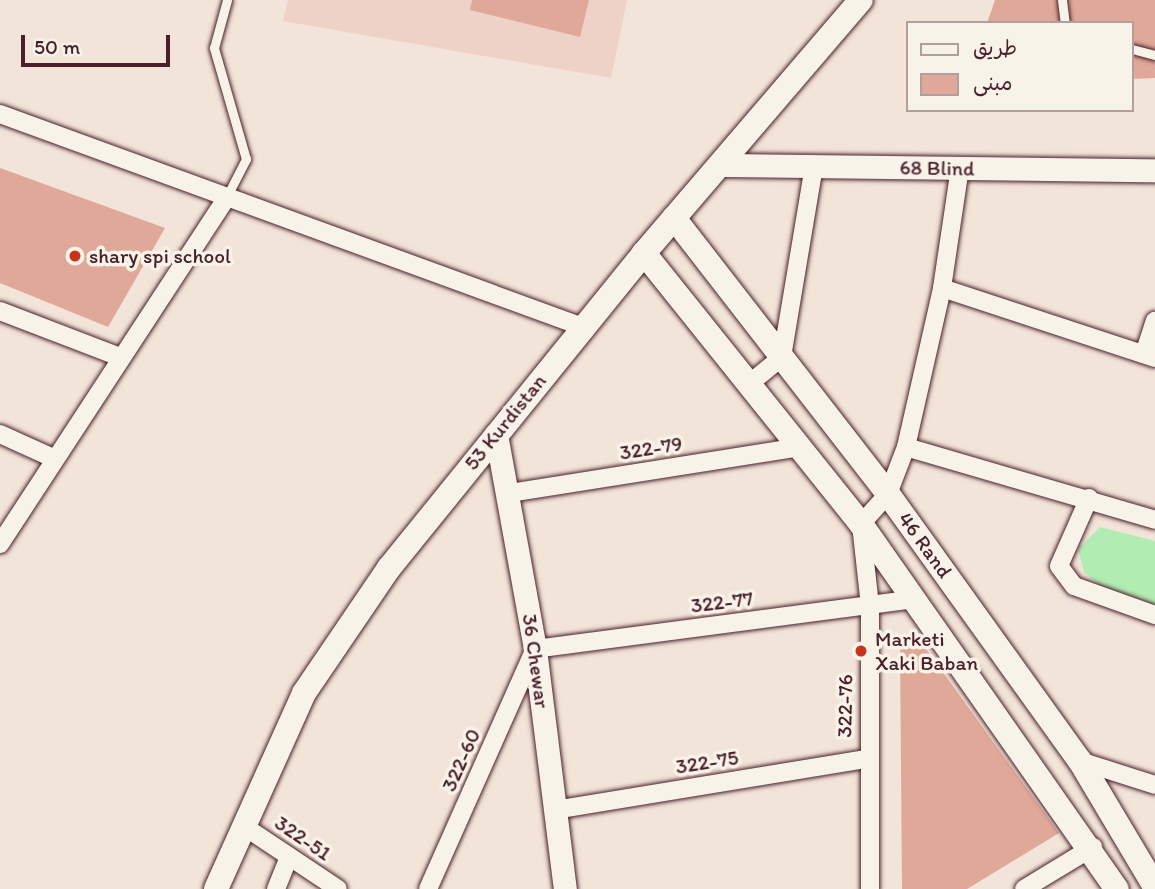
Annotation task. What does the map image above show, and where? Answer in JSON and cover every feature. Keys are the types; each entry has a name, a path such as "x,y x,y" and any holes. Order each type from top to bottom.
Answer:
{"main road":[{"name":"53 Kurdistan","path":"216,889 242,825 304,693 389,568 644,253 862,0"},
{"name":"46 Rand","path":"674,218 888,494 1080,761 1155,887"},
{"name":"46 Rand","path":"644,253 861,524 1093,847 1118,889"}],"street":[{"path":"0,114 583,327"},
{"name":"68 Blind","path":"719,165 1155,170"},
{"path":"749,384 782,357 814,166"},
{"path":"861,524 888,494 906,447 942,288 960,168"},
{"path":"0,544 226,198"},
{"path":"942,288 1149,356 1155,321"},
{"path":"0,311 120,357"},
{"path":"0,434 55,459"},
{"name":"36 Chewar","path":"496,434 510,493 536,649 565,889"},
{"name":"322-79","path":"510,493 799,447"},
{"path":"906,447 1090,498 1155,520"},
{"path":"1090,498 1059,566 1074,586 1155,615"},
{"name":"322-76","path":"861,524 870,606 867,759 870,889"},
{"name":"322-77","path":"536,649 915,599"},
{"name":"322-60","path":"428,889 536,649"},
{"name":"322-75","path":"555,810 867,759"},
{"path":"1080,761 1155,785"},
{"name":"322-51","path":"242,825 338,889"},
{"path":"1024,889 1093,847"},
{"path":"276,889 289,856"}],"lane":[{"path":"226,198 246,159 214,48 227,0"},
{"path":"1062,0 1065,21"},
{"path":"1134,50 1155,55"}],"shaded area":[{"path":"288,0 627,0 611,78 283,21"}],"green space":[{"path":"1100,527 1155,541 1155,607 1099,585 1084,572 1078,549"}],"building":[{"path":"472,0 589,0 580,37 470,10"},
{"path":"995,0 1155,0 1155,78 1134,79 1134,21 988,21"},
{"name":"shary spi school","path":"0,168 165,228 108,327 0,283"},
{"path":"921,642 1059,833 967,889 902,889 900,645"}],"place":[{"name":"shary spi school","path":"75,256"},
{"name":"Marketi Xaki Baban","path":"861,651"}]}
